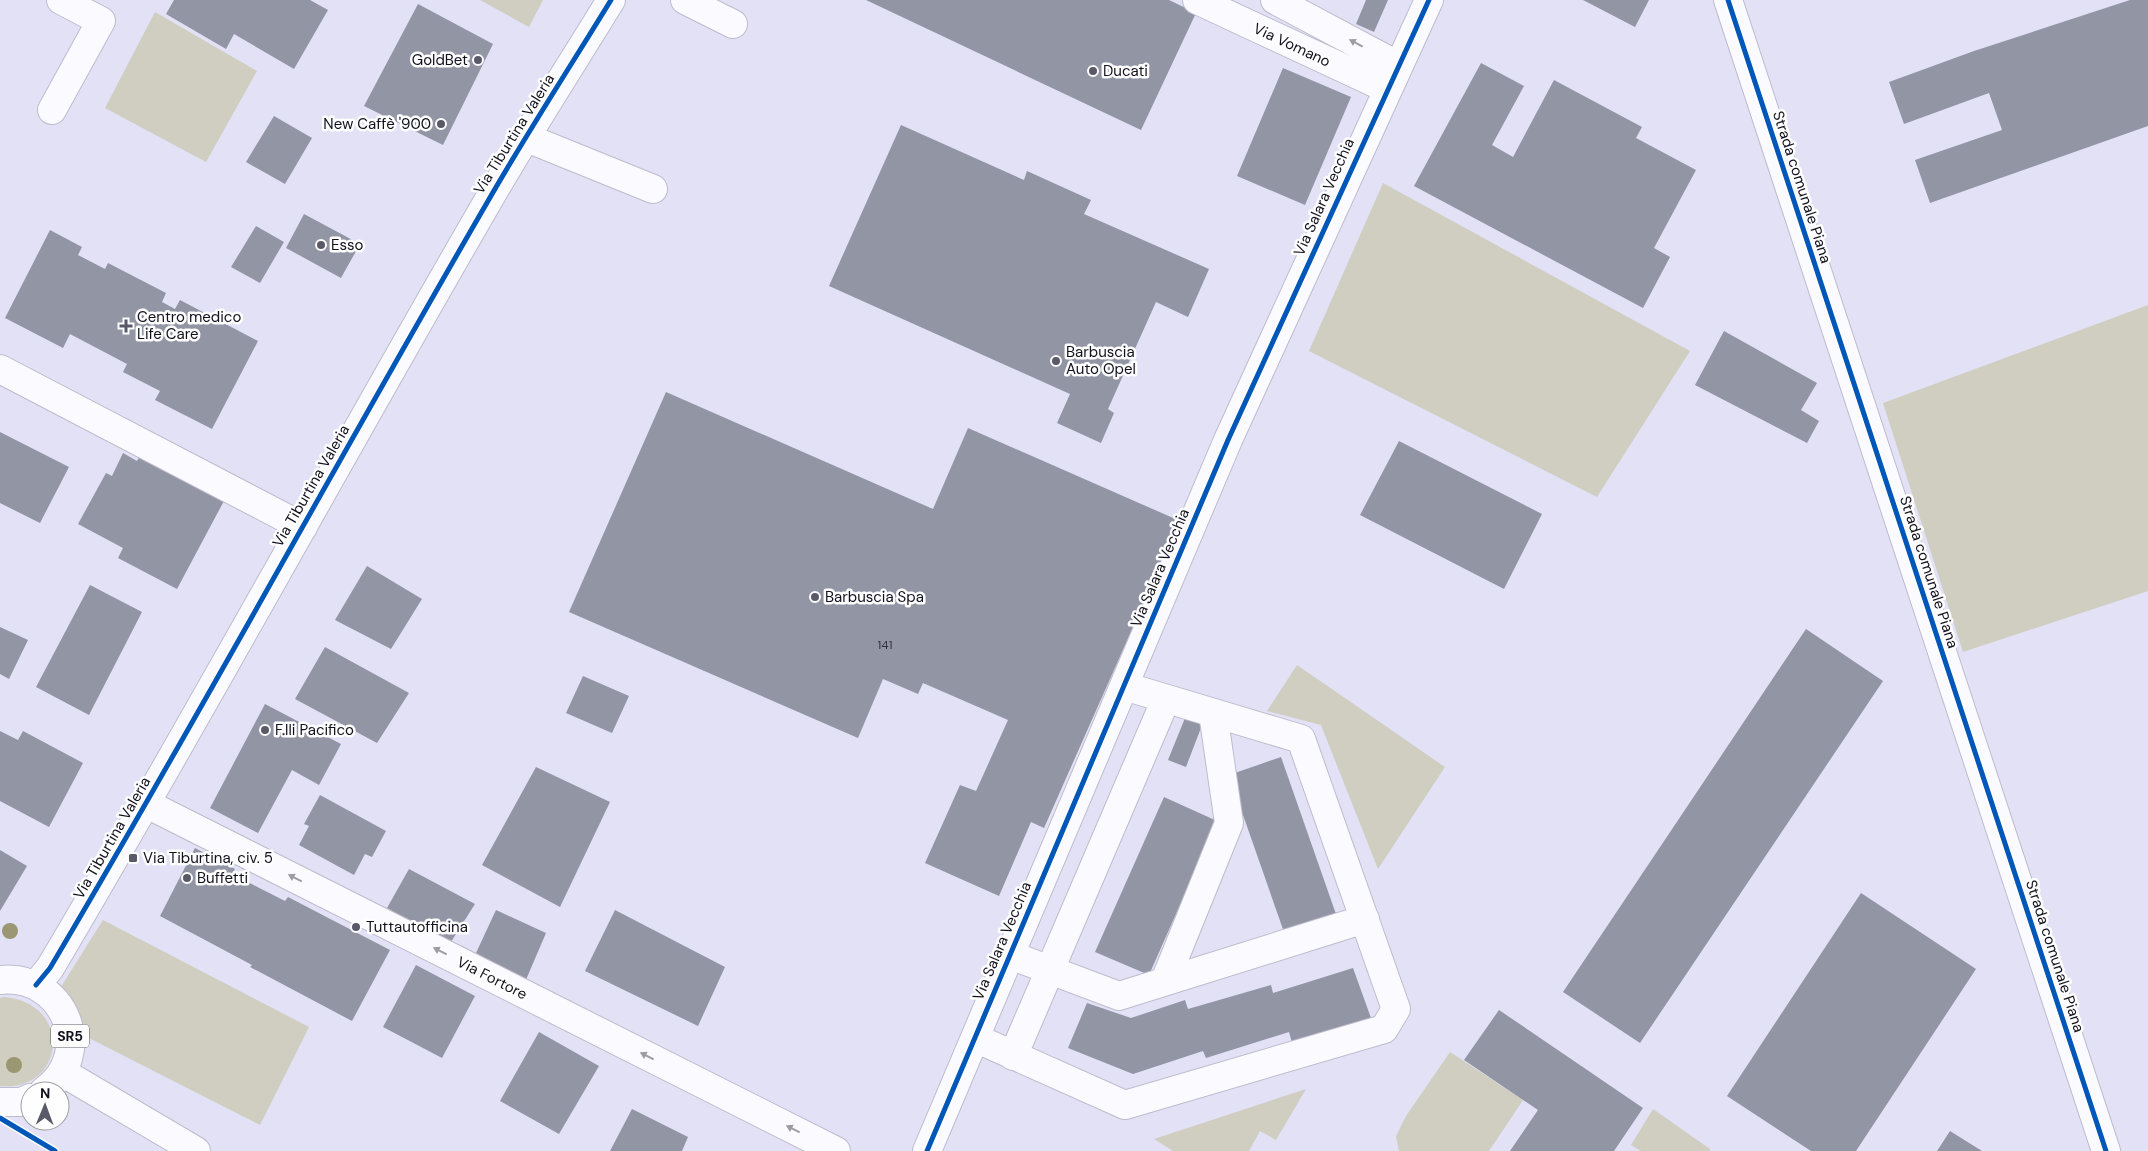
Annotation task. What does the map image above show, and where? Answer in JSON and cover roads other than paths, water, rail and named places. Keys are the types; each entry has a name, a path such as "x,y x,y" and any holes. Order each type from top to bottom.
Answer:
{"street":[{"path":"52,110 101,21 61,0"},
{"name":"Via Tiburtina Valeria","path":"36,985 50,968 147,804 218,674 489,199 612,0"},
{"path":"686,0 732,24"},
{"name":"Via Vomano","path":"1197,0 1393,77"},
{"path":"1275,0 1393,77"},
{"name":"Via Salara Vecchia","path":"927,1151 1228,440 1428,0"},
{"name":"Strada comunale Piana","path":"1728,0 2106,1151"},
{"path":"527,138 653,189"},
{"name":"Via Tiburtina Valeria","path":"0,369 302,527"},
{"path":"975,1038 1125,1105 1384,1029 1396,1009 1301,739 1124,686"},
{"path":"1013,1056 1166,699"},
{"path":"1165,981 1229,822 1213,713"},
{"name":"Via Fortore","path":"147,804 836,1151"},
{"name":"Via Salara Vecchia","path":"1010,955 1119,996 1364,919"},
{"name":"SR5","path":"0,980 23,981 36,985 50,995 61,1008 68,1024 70,1040 68,1057 54,1081"},
{"path":"70,1090 196,1151"},
{"path":"0,1102 20,1102"}],"place":[{"name":"GoldBet","path":"478,60"},
{"name":"Ducati","path":"1093,71"},
{"name":"New Caffè '900","path":"441,124"},
{"name":"Esso","path":"321,245"},
{"name":"Centro medico Life Care","path":"126,326"},
{"name":"Barbuscia Auto Opel","path":"1056,361"},
{"name":"Barbuscia Spa","path":"815,597"},
{"name":"F.lli Pacifico","path":"265,730"},
{"name":"Via Tiburtina, civ. 5","path":"133,858"},
{"name":"Buffetti","path":"187,878"},
{"name":"Tuttautofficina","path":"356,927"}]}
